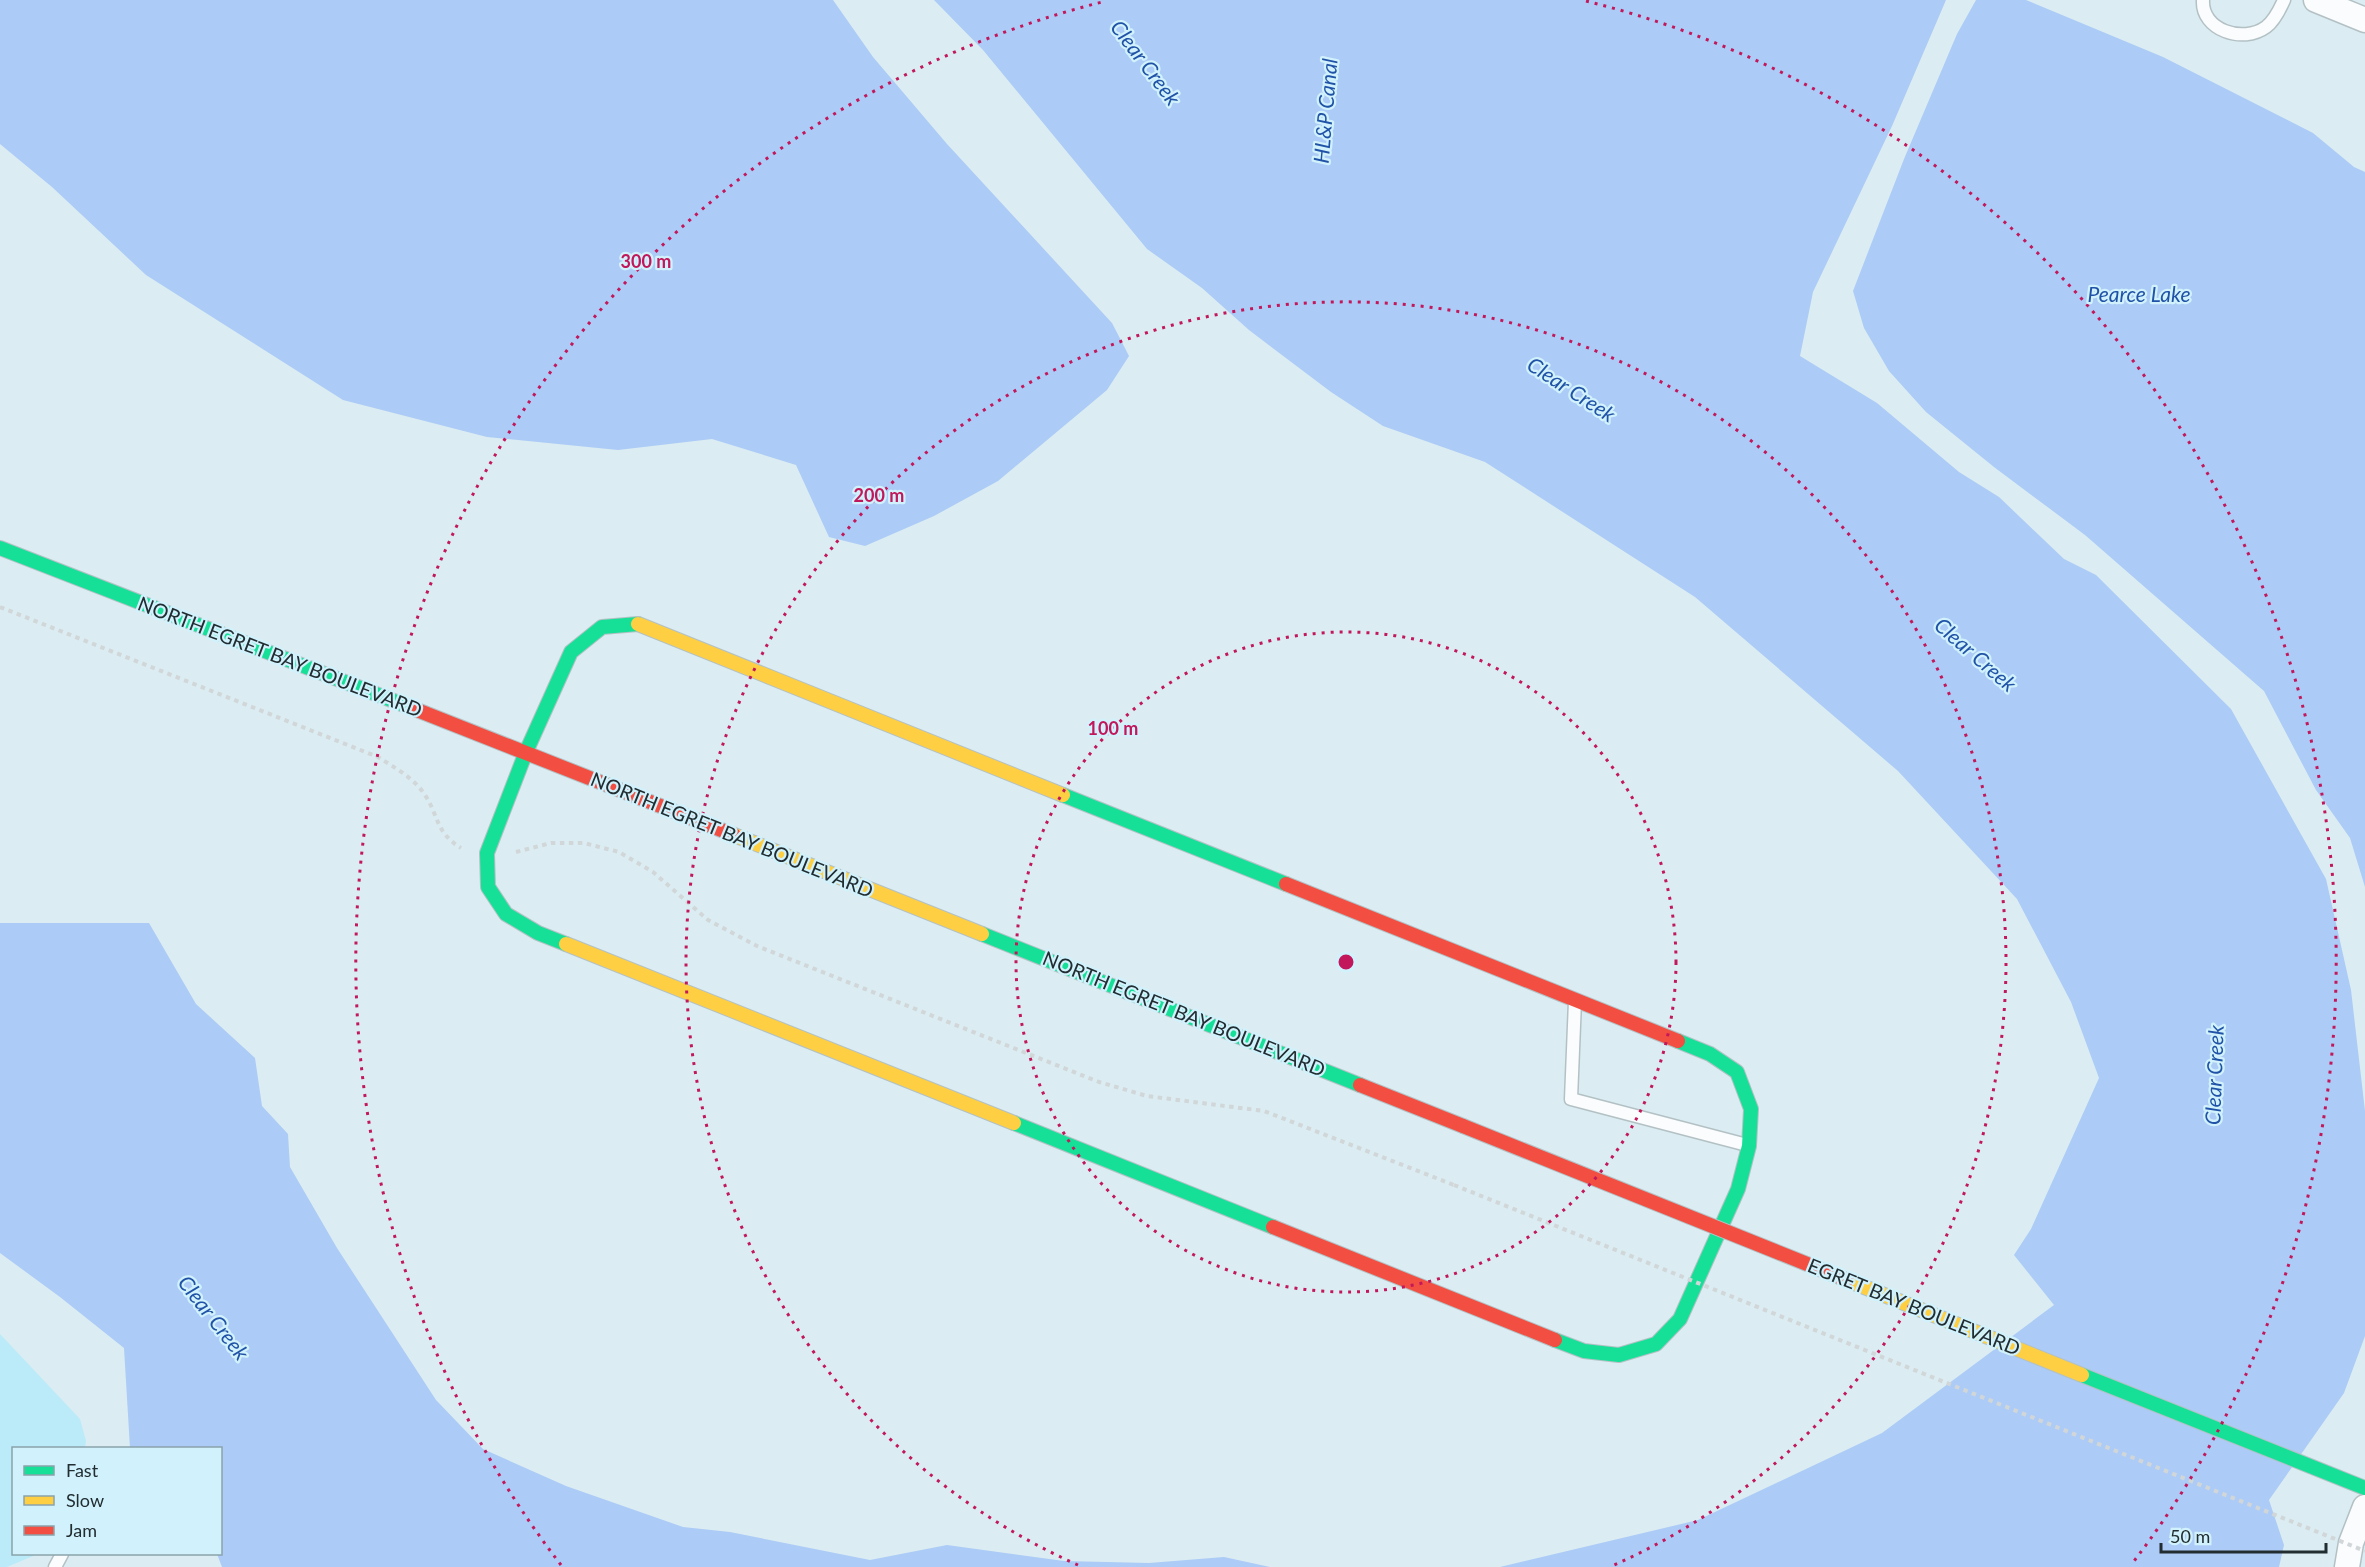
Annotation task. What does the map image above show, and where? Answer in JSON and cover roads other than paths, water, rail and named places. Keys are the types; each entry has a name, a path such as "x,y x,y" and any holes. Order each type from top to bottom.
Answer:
{"street":[{"path":"2316,0 2365,20"},
{"name":"NORTH EGRET BAY BOULEVARD","path":"0,548 526,752 1463,1125"},
{"path":"638,624 1710,1054 1737,1072 1751,1109 1749,1146 1738,1188 1680,1319 1656,1344 1619,1355 1584,1351 538,933 507,914 488,887 487,853 526,752 571,652 602,627 638,624"},
{"name":"EGRET BAY BOULEVARD","path":"1463,1125 2365,1488"},
{"path":"2347,1567 2350,1543 2365,1507"}],"lane":[{"path":"2203,0 2202,6 2208,17 2219,28 2229,35 2247,36 2266,27 2284,0"},
{"path":"1575,1000 1572,1099 1749,1146"}],"water":[{"path":"0,0 833,0 873,57 947,144 1112,323 1129,356 1107,390 998,481 934,516 865,546 829,537 796,465 712,439 618,450 487,437 343,400 146,275 52,187 0,144"},
{"path":"934,0 1946,0 1892,126 1813,292 1800,356 1877,403 1959,472 1999,497 2064,559 2096,575 2231,709 2326,879 2351,990 2365,1111 2365,1336 2344,1393 2269,1500 2284,1545 2279,1567 1500,1567 1698,1520 1882,1433 2054,1305 2014,1255 2031,1229 2099,1078 2071,1002 2017,899 1898,771 1695,597 1485,462 1383,426 1331,392 1249,330 1202,288 1147,249 983,50"},
{"name":"Pearce Lake","path":"1976,0 2026,0 2163,57 2313,133 2354,167 2365,172 2365,887 2350,838 2316,790 2264,691 2085,535 1994,467 1926,412 1889,371 1864,328 1853,291 1904,159 1957,34"},
{"name":"Clear Creek","path":"0,923 149,923 196,1004 255,1058 262,1106 288,1134 290,1167 337,1248 436,1400 483,1449 566,1486 683,1527 730,1532 870,1560 947,1545 1064,1561 1149,1563 1224,1557 1270,1567 222,1567 217,1555 222,1555 222,1447 130,1447 124,1348 0,1253"}],"water label":[{"name":"HL&P Canal","path":"1326,111"}]}
